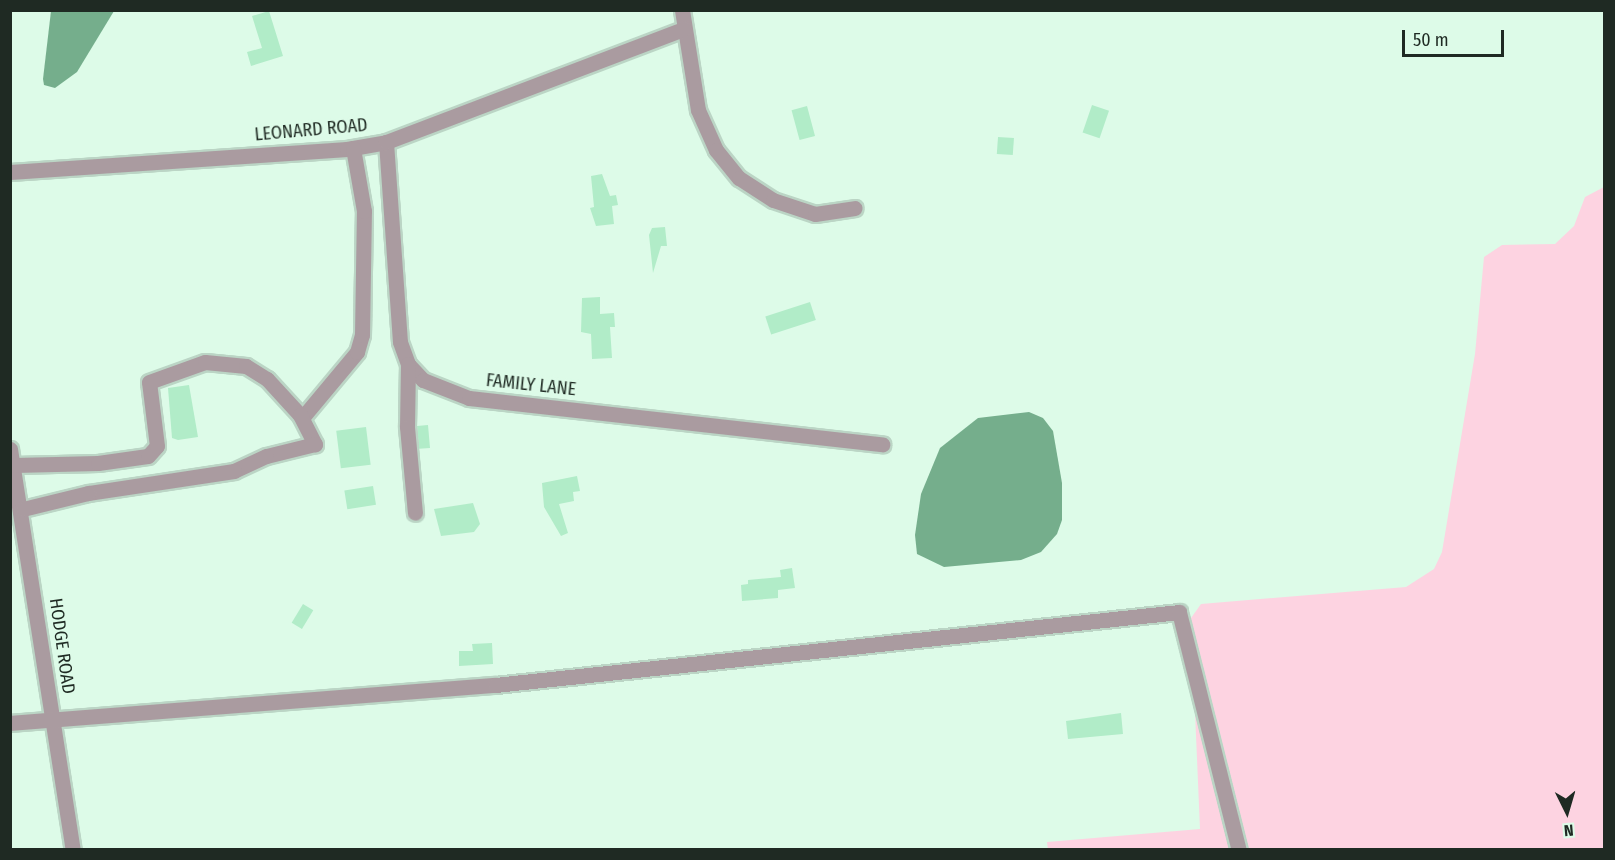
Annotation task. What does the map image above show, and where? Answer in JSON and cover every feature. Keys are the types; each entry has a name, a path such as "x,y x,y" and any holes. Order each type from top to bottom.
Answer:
{"street":[{"name":"LEONARD ROAD","path":"10,172 353,148 386,142 685,16"},
{"path":"685,16 698,110 716,150 739,178 773,201 815,214 855,208"},
{"path":"386,142 400,342 408,364 407,427 415,513"},
{"path":"302,418 357,352 362,334 364,211 353,148"},
{"path":"12,457 98,463 148,456 157,446 150,382 205,362 246,366 267,379 302,418 315,444 266,456 234,471 88,493 23,509"},
{"name":"FAMILY LANE","path":"408,364 444,392 469,398 882,444"},
{"name":"HODGE ROAD","path":"12,457 23,509 73,849"},
{"path":"10,723 495,685 1179,612 1239,849"}],"shaded area":[{"path":"51,11 114,11 77,72 55,88 44,85 43,79"},
{"path":"1604,187 1604,849 1048,850 1047,842 1200,829 1191,618 1201,604 1406,587 1434,569 1442,552 1475,354 1484,257 1502,245 1555,244 1574,226 1585,197"},
{"path":"1029,412 1043,418 1053,431 1062,483 1062,520 1057,534 1041,552 1021,560 944,567 917,554 915,535 921,494 940,448 978,418"}],"building":[{"path":"269,11 283,56 251,66 247,52 262,48 252,16"},
{"path":"1092,105 1109,111 1100,138 1083,132"},
{"path":"807,106 815,136 800,140 792,110"},
{"path":"998,137 1014,138 1013,155 997,154"},
{"path":"602,174 610,196 616,195 618,205 612,206 614,224 596,226 590,208 594,207 591,176"},
{"path":"665,227 667,246 661,246 653,273 649,235 652,228"},
{"path":"600,297 600,314 614,313 615,327 610,327 612,358 592,359 591,334 581,332 582,298"},
{"path":"810,302 816,320 771,335 765,317"},
{"path":"189,385 198,437 178,440 172,438 168,388"},
{"path":"428,425 430,448 419,449 417,426"},
{"path":"366,427 371,465 341,468 336,431"},
{"path":"577,476 580,491 573,492 574,501 559,504 568,533 561,536 544,507 542,483"},
{"path":"373,486 376,505 347,509 344,491"},
{"path":"473,503 480,524 474,532 441,536 434,509"},
{"path":"792,568 795,588 778,590 778,598 742,601 741,585 748,584 748,580 781,577 780,570"},
{"path":"303,604 313,610 302,629 292,623"},
{"path":"492,643 493,664 459,666 459,651 473,651 472,644"},
{"path":"1121,713 1123,734 1068,739 1066,721"}]}
